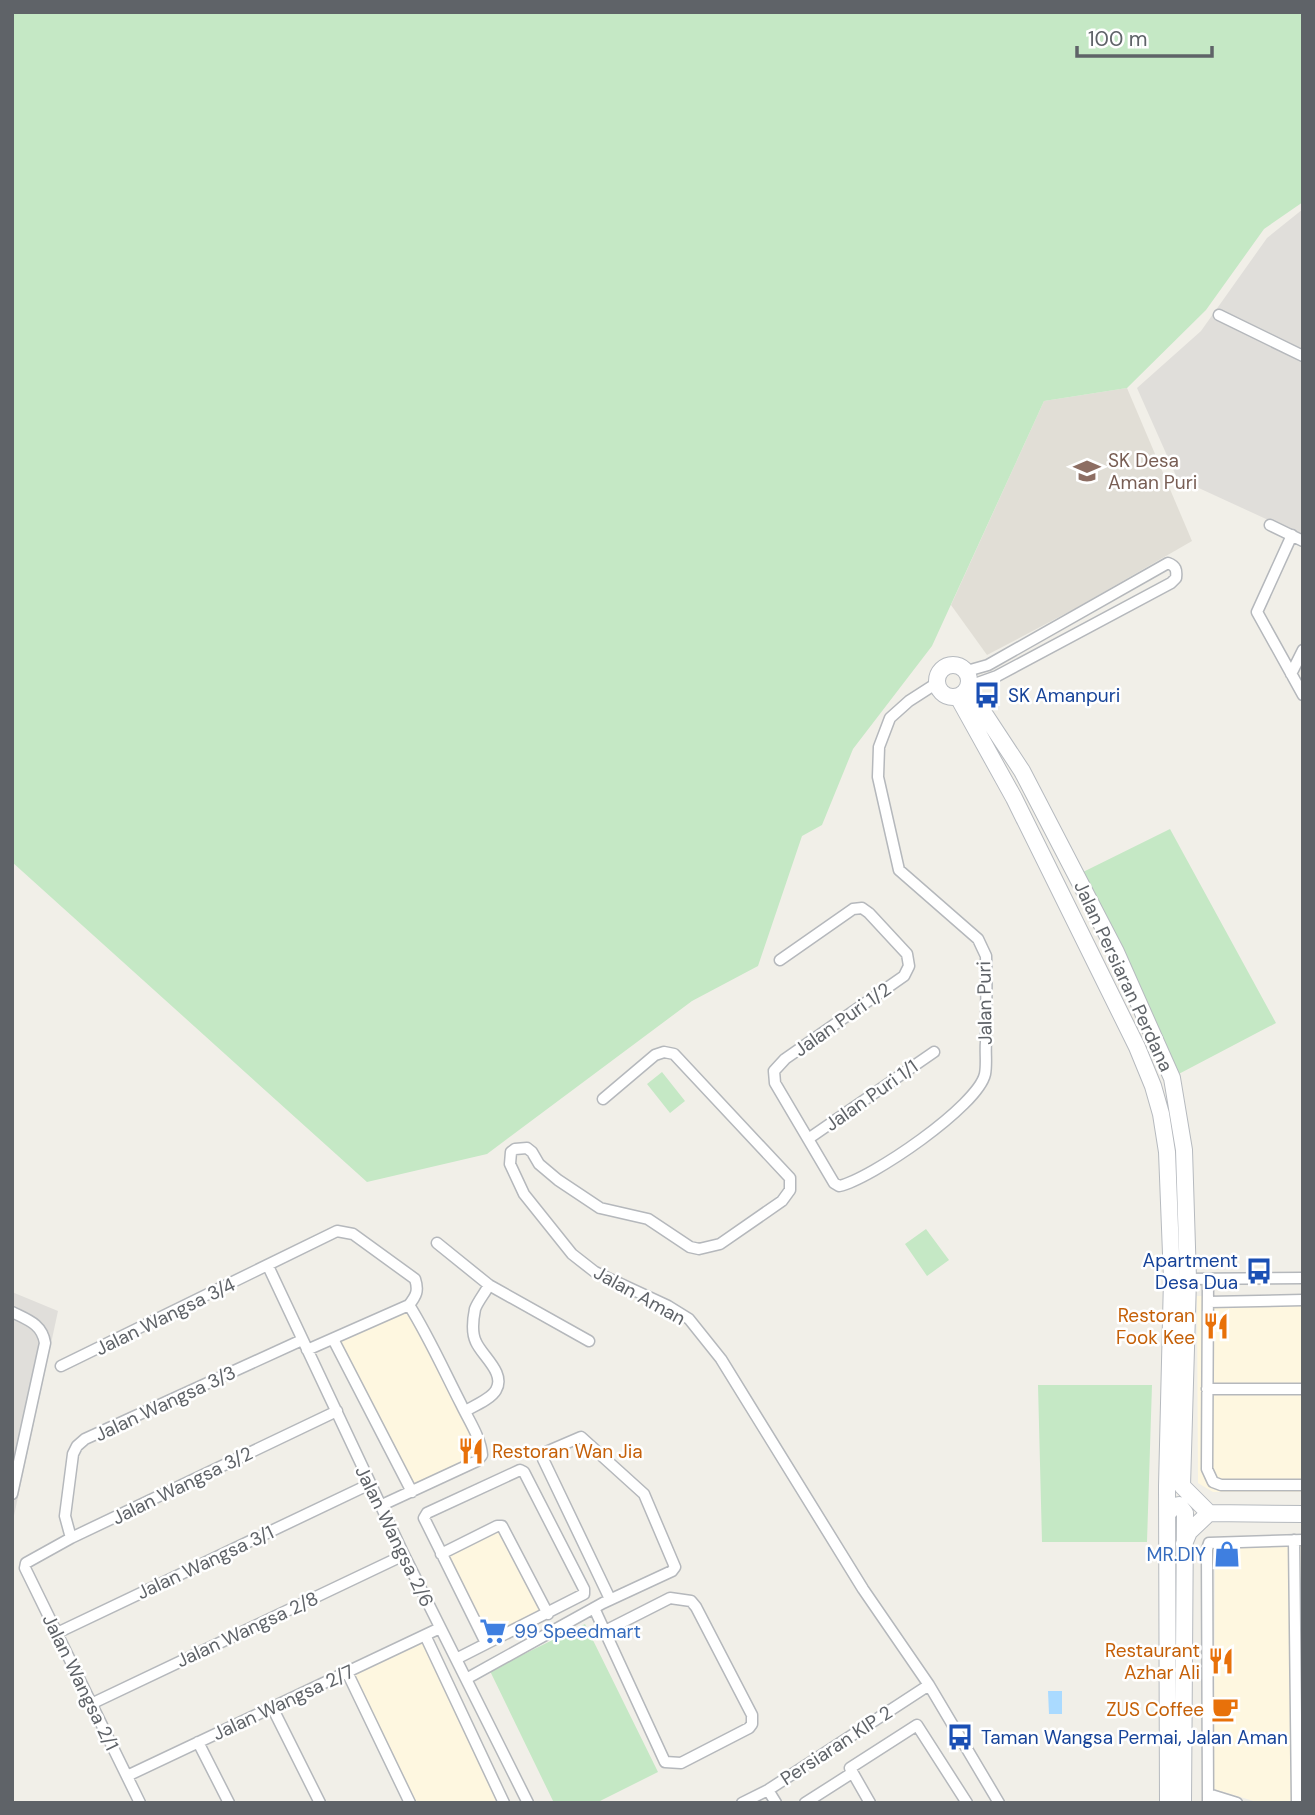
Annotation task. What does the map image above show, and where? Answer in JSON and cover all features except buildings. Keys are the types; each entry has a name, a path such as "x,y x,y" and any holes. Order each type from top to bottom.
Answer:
{"street":[{"path":"1220,315 1303,356"},
{"path":"1270,525 1303,541"},
{"path":"1292,535 1258,608 1259,615 1303,695"},
{"path":"966,686 958,665 947,665 939,672 937,683 947,696 966,686 997,676 1171,583 1176,578 1174,566 1168,563 988,665 966,686"},
{"path":"1292,674 1303,650"},
{"name":"Jalan Puri","path":"807,1139 834,1183 839,1186 851,1183 879,1168 940,1125 974,1094 985,1075 986,956 978,939 899,870 878,777 879,747 890,718 909,701 937,683"},
{"name":"Jalan Persiaran Perdana","path":"966,686 1028,782 1116,952 1172,1078 1184,1150 1175,1486 1168,1513 1168,1803"},
{"name":"Jalan Persiaran Perdana","path":"966,686 1014,798 1138,1047 1153,1086 1167,1152 1180,1279"},
{"name":"Jalan Puri 1/2","path":"780,960 853,909 862,908 907,954 909,966 904,975 785,1059 774,1071 775,1083 807,1139"},
{"name":"Jalan Aman","path":"603,1099 655,1055 664,1052 674,1054 790,1178 790,1190 782,1202 720,1244 699,1249 690,1247 648,1219 600,1208 558,1180 539,1164 527,1149 515,1149 511,1152 510,1164 524,1194 572,1254 595,1272 668,1306 689,1319 722,1359 863,1589 929,1685 999,1803"},
{"name":"Jalan Puri 1/1","path":"807,1139 934,1052"},
{"name":"Jalan Wangsa 3/4","path":"61,1366 328,1235 345,1231 360,1238 415,1279 418,1287 409,1305"},
{"path":"437,1242 489,1285 589,1341"},
{"name":"Jalan Wangsa 2/6","path":"268,1266 404,1555 528,1803"},
{"path":"1180,1279 1303,1278"},
{"path":"1208,1279 1207,1469 1213,1482 1221,1485 1303,1485"},
{"path":"464,1411 492,1394 499,1382 499,1375 474,1338 474,1312 489,1285"},
{"path":"1208,1302 1303,1300"},
{"path":"382,1505 480,1458 481,1446 423,1327 409,1305"},
{"name":"Jalan Wangsa 3/3","path":"72,1538 65,1516 73,1454 85,1439 305,1345 333,1339 409,1305"},
{"path":"12,1312 37,1324 45,1343 12,1494"},
{"path":"333,1339 412,1492"},
{"path":"1207,1389 1303,1389"},
{"name":"Jalan Wangsa 3/2","path":"28,1560 337,1411"},
{"path":"466,1679 610,1599 672,1570 674,1563 645,1494 585,1438 579,1437 546,1452 543,1459 610,1599"},
{"path":"456,1659 548,1614 582,1596 584,1592 522,1471 517,1470 425,1515 424,1520 486,1643"},
{"name":"Jalan Wangsa 3/1","path":"57,1633 370,1483"},
{"path":"1175,1486 1209,1513 1303,1514"},
{"path":"1168,1513 1174,1506 1179,1505 1185,1513 1183,1803"},
{"path":"1184,1546 1189,1532 1209,1513"},
{"path":"441,1554 502,1526 548,1614"},
{"path":"1237,1803 1208,1798 1209,1543 1298,1540 1297,1803"},
{"name":"Jalan Wangsa 2/8","path":"91,1704 404,1555"},
{"name":"Jalan Wangsa 2/1","path":"28,1560 25,1567 140,1803"},
{"path":"594,1608 665,1762 681,1763 752,1724 752,1715 691,1601 670,1598 605,1631"},
{"name":"Jalan Wangsa 2/7","path":"127,1776 440,1628"},
{"path":"425,1635 504,1803"},
{"path":"347,1672 410,1803"},
{"name":"Persiaran KIP 2","path":"742,1803 768,1790 929,1685"},
{"path":"272,1707 320,1803"},
{"path":"805,1803 917,1725 967,1803"},
{"path":"198,1742 229,1803"},
{"path":"851,1771 870,1803"},
{"path":"768,1790 776,1803"}],"shaded area":[{"path":"1303,209 1303,536 1177,478 1137,388 1201,331 1267,238"},
{"name":"SK Desa Aman Puri","path":"1127,388 1192,541 1076,608 987,655 951,605 1044,401"},
{"path":"12,1292 58,1311 12,1525"},
{"path":"1303,1295 1303,1492 1213,1492 1198,1483 1197,1296"},
{"path":"408,1310 478,1449 476,1457 413,1488 338,1340"},
{"path":"499,1530 542,1613 488,1638 446,1556"},
{"path":"1221,1544 1303,1545 1303,1803 1260,1803 1214,1789 1215,1550"},
{"path":"424,1642 500,1803 415,1803 355,1674"}],"green space":[{"path":"12,12 1303,12 1303,202 1264,229 1206,310 1127,388 1044,401 932,646 853,749 822,825 802,836 758,966 692,1001 487,1154 367,1182 12,862"},
{"path":"1170,829 1276,1023 1173,1077 1079,874"},
{"path":"662,1072 685,1101 670,1113 647,1084"},
{"path":"926,1229 949,1260 927,1276 905,1244"},
{"path":"1038,1385 1152,1385 1147,1542 1042,1542"},
{"path":"585,1624 658,1772 596,1803 554,1803 490,1671"}],"water":[{"path":"1048,1691 1062,1691 1062,1714 1049,1714"}],"place":[{"name":"SK Desa Aman Puri","path":"1087,471"},
{"name":"SK Amanpuri","path":"987,695"},
{"name":"Apartment Desa Dua","path":"1259,1271"},
{"name":"Restoran Fook Kee","path":"1216,1326"},
{"name":"Restoran Wan Jia","path":"471,1451"},
{"name":"MR.DIY","path":"1227,1554"},
{"name":"99 Speedmart","path":"493,1631"},
{"name":"Restaurant Azhar Ali","path":"1221,1661"},
{"name":"ZUS Coffee","path":"1225,1709"},
{"name":"Taman Wangsa Permai, Jalan Aman","path":"960,1737"}]}
